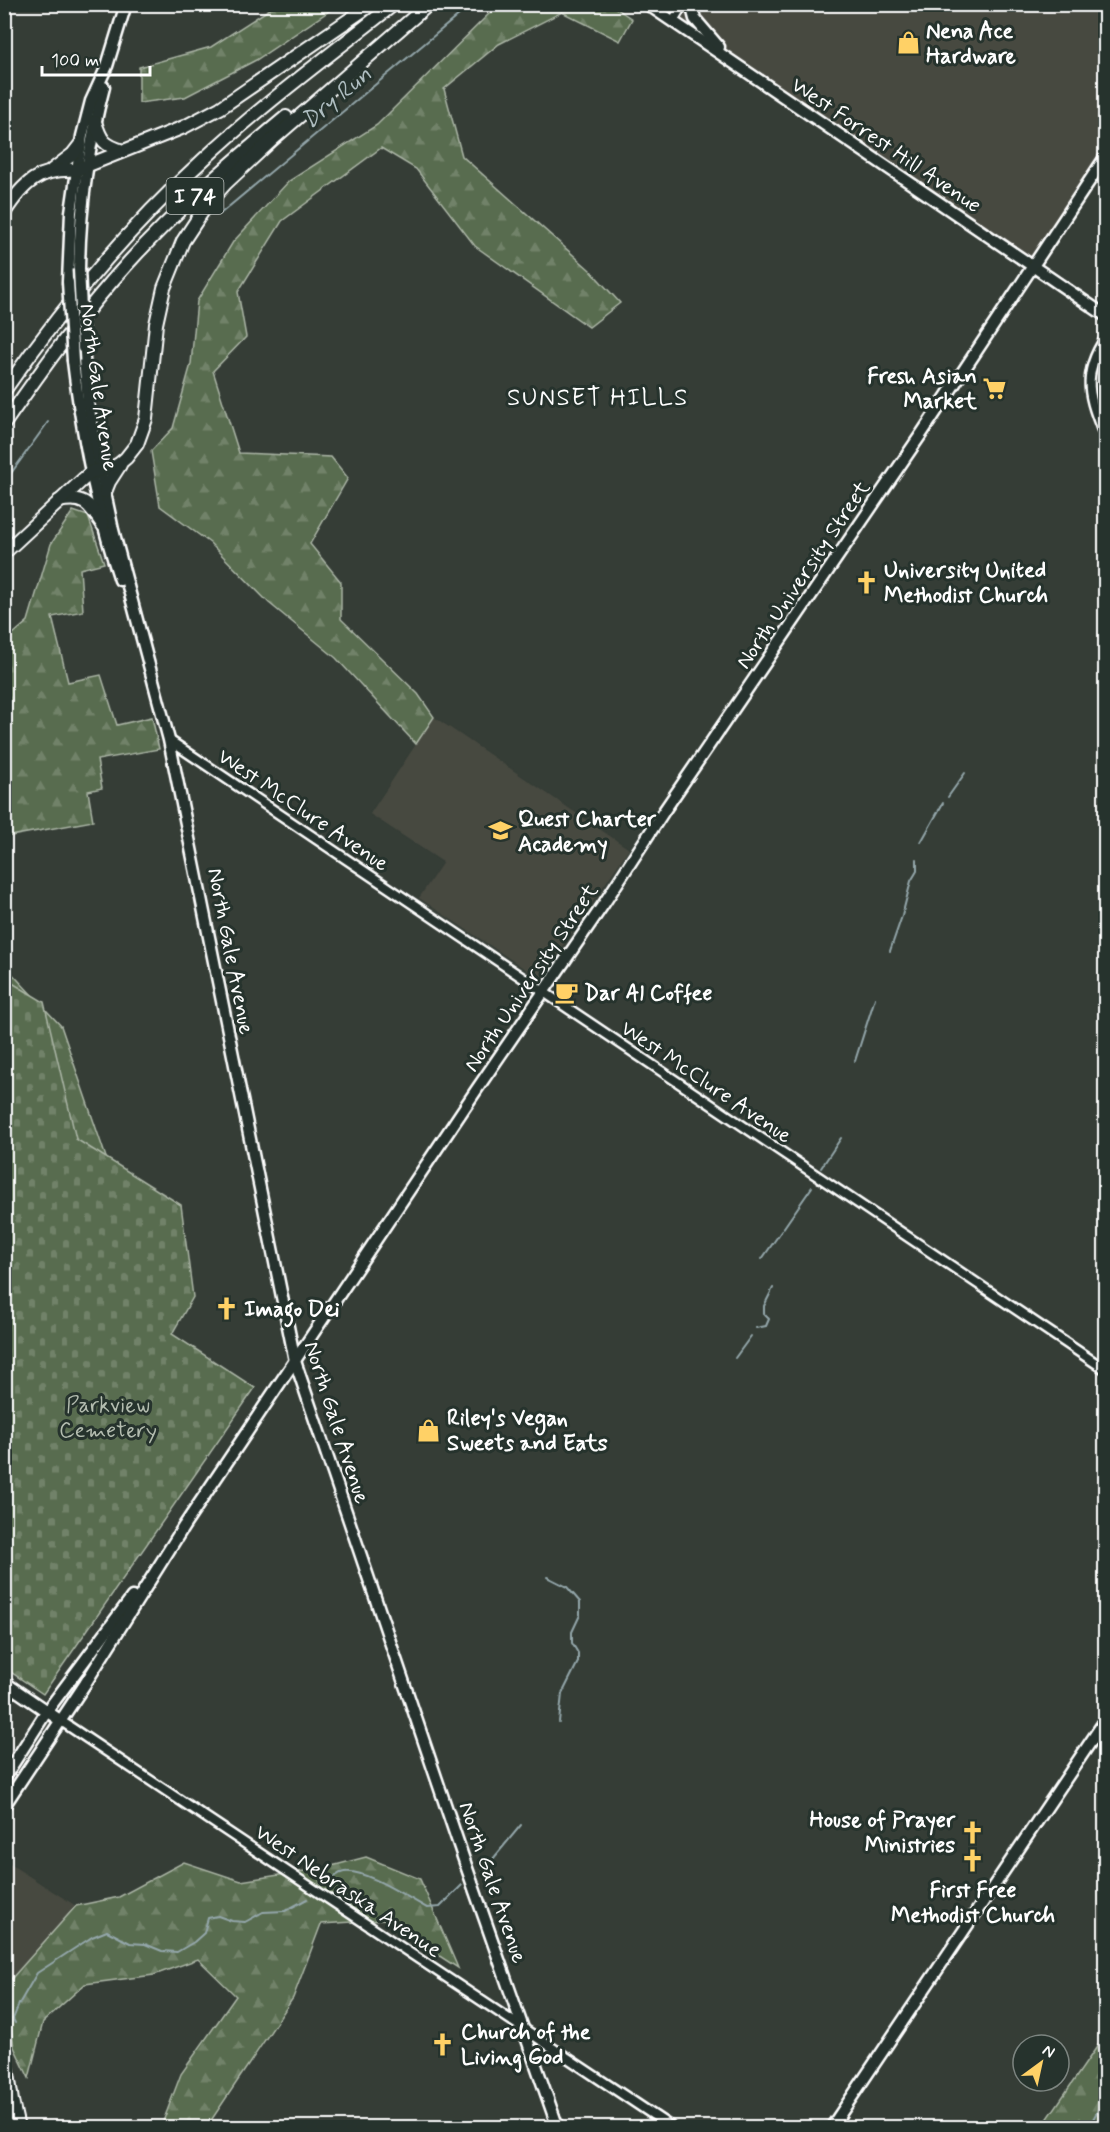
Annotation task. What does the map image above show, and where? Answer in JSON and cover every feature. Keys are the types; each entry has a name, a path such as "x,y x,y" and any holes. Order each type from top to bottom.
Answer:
{"highway":[{"path":"52,170 82,168 184,127 220,108 372,4"},
{"name":"I 74","path":"4,391 89,280 156,206 202,160 394,4"},
{"name":"I 74","path":"4,424 101,294 155,235 243,153 424,4"},
{"path":"105,492 115,471 137,444 146,420 156,324 164,288 179,249 196,220 215,194 234,175 429,4"},
{"path":"95,122 103,142 123,151"},
{"path":"4,213 22,189 32,180 52,170 73,154 80,145"},
{"path":"4,553 59,501 96,471 112,468 126,458"},
{"path":"59,501 81,500 89,505 103,525"},
{"path":"4,2046 18,2127"}],"main road":[{"name":"North Gale Avenue","path":"126,4 107,66 70,225 68,282 73,361 96,471 105,492 169,740 295,1361 463,1857 558,2127"},
{"name":"West Forrest Hill Avenue","path":"647,4 1106,316"},
{"path":"691,4 693,14 700,25 738,66"},
{"name":"North Gale Avenue","path":"107,66 91,101 80,145 82,168 80,269 83,348 103,525 152,673"},
{"name":"North University Street","path":"4,1806 61,1721 167,1551 664,811 843,551 1106,156"},
{"name":"North University Street","path":"4,1778 47,1711 167,1551"},
{"name":"West Nebraska Avenue","path":"4,1682 61,1721"},
{"path":"831,2127 1106,1719"}],"street":[{"path":"672,21 683,4"},
{"path":"1106,337 1097,350 1092,365 1090,400 1106,440"},
{"name":"West McClure Avenue","path":"169,740 1106,1370"},
{"name":"West Nebraska Avenue","path":"61,1721 673,2127"}],"shaded area":[{"path":"683,4 1105,5 1105,150 1031,264 673,21"},
{"name":"Quest Charter Academy","path":"434,717 629,849 540,979 419,898 443,862 370,814"},
{"path":"5,1861 76,1906 5,1987"}],"green space":[{"path":"499,4 611,5 632,19 620,41 562,12 499,44 444,89 462,156 590,270 620,303 589,327 475,246 416,169 381,148 282,221 238,292 246,337 213,371 239,453 331,457 348,478 310,544 341,582 341,619 418,694 434,717 416,744 336,658 269,603 210,543 160,506 151,451 173,428 191,364 197,301 233,242 289,181 377,125"},
{"path":"276,5 338,5 256,60 185,97 139,103 139,67 211,47"},
{"path":"73,511 88,516 104,563 80,569 83,611 52,617 68,682 101,675 117,725 152,717 159,749 97,760 102,788 88,791 93,821 5,837 5,641 28,621 51,544"},
{"path":"4,965 61,1026 111,1172 95,1224 5,984"},
{"name":"Parkview Cemetery","path":"4,978 44,1002 76,1139 181,1205 193,1297 172,1334 255,1388 43,1694 5,1668"},
{"path":"366,1857 420,1879 458,1968 384,1920 321,1924 293,1998 206,2128 161,2127 181,2074 236,1996 198,1959 154,1975 85,1984 43,2022 29,2078 14,2047 4,1987 76,1906 119,1897 184,1862 241,1881 324,1868"},
{"path":"1105,2035 1105,2109 1095,2127 1042,2127 1065,2093 1071,2093 1071,2085"}],"waterway":[{"name":"Dry Run","path":"220,214 472,4"},
{"name":"Dry Run","path":"4,483 48,422"},
{"path":"948,797 965,773"},
{"path":"921,842 943,803"},
{"path":"890,951 911,881 917,871 917,859"},
{"path":"855,1061 875,998"},
{"path":"821,1168 841,1138"},
{"path":"762,1259 812,1187"},
{"path":"756,1328 766,1326 769,1319 764,1314 764,1306 773,1288"},
{"path":"735,1358 751,1336"},
{"path":"547,1577 567,1587 580,1602 580,1615 572,1632 572,1643 578,1653 578,1662 562,1694 559,1722"},
{"path":"483,1871 521,1825"},
{"path":"329,1884 335,1876 344,1872 353,1872 374,1879 427,1908 440,1907 462,1885"},
{"path":"15,2023 13,2019 19,2004 37,1973 92,1937 107,1931 130,1943 145,1944 162,1951 177,1952 204,1933 208,1918 218,1916 232,1921 245,1922 263,1912 285,1911 307,1899"},
{"path":"1088,2128 1106,2096"}],"place":[{"name":"Nena Ace Hardware","path":"908,43"},
{"name":"Fresh Asian Market","path":"995,388"},
{"name":"University United Methodist Church","path":"866,582"},
{"name":"Quest Charter Academy","path":"500,831"},
{"name":"Dar Al Coffee","path":"566,992"},
{"name":"Imago Dei","path":"226,1308"},
{"name":"Riley's Vegan Sweets and Eats","path":"429,1430"},
{"name":"House of Prayer Ministries","path":"973,1832"},
{"name":"First Free Methodist Church","path":"973,1860"},
{"name":"Church of the Living God","path":"443,2044"}],"district":[{"name":"SUNSET HILLS","path":"598,397"}]}
